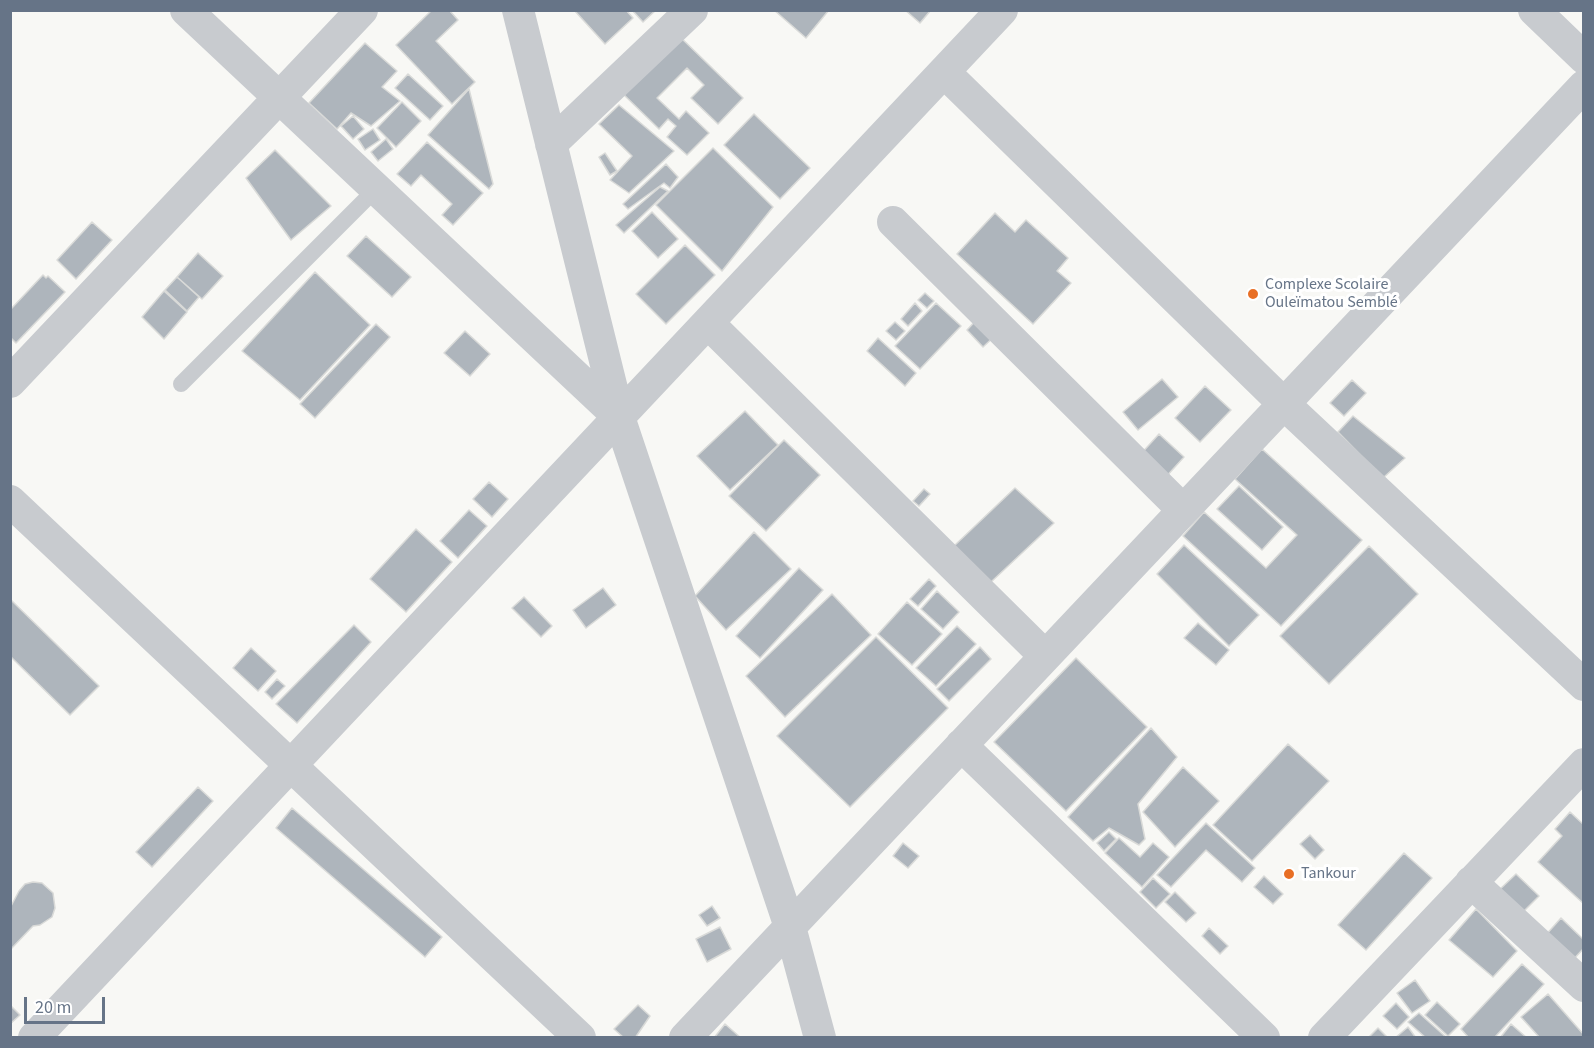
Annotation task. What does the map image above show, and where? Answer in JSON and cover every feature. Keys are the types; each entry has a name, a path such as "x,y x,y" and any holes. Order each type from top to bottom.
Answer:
{"street":[{"path":"186,10 619,417"},
{"path":"10,381 362,10"},
{"path":"518,10 619,417 790,927 820,1038"},
{"path":"551,144 692,10"},
{"path":"34,1038 1002,10"},
{"path":"1534,10 1584,58"},
{"path":"944,72 1284,404 1584,685"},
{"path":"685,1038 1584,86"},
{"path":"893,222 1183,510"},
{"path":"708,323 1045,656"},
{"path":"10,501 580,1038"},
{"path":"962,745 1264,1038"},
{"path":"1324,1038 1584,764"},
{"path":"1471,882 1584,986"}],"lane":[{"path":"181,384 376,189"}],"building":[{"path":"432,10 449,10 458,20 436,41 475,82 452,104 396,45"},
{"path":"574,10 626,10 633,18 605,44"},
{"path":"632,10 656,10 643,22"},
{"path":"774,10 829,10 806,38"},
{"path":"905,10 931,10 920,23"},
{"path":"675,32 743,98 718,124 691,98 704,85 687,68 657,98 679,119 686,111 709,133 687,155 667,137 676,126 668,119 659,129 619,90"},
{"path":"365,43 397,71 382,87 400,101 371,126 351,113 337,129 309,103"},
{"path":"408,74 443,106 430,120 395,88"},
{"path":"469,89 493,184 489,189 428,135"},
{"path":"402,102 421,121 396,147 377,128"},
{"path":"619,105 674,151 629,193 610,180 632,156 599,124"},
{"path":"754,114 810,168 780,199 724,145"},
{"path":"353,116 364,129 353,139 341,126"},
{"path":"373,129 380,140 365,150 358,139"},
{"path":"386,139 393,149 378,161 371,152"},
{"path":"427,142 483,193 453,225 442,215 452,204 421,175 411,186 397,174"},
{"path":"713,148 773,207 722,271 656,205"},
{"path":"275,150 331,206 291,240 246,178"},
{"path":"605,153 617,171 610,175 599,157"},
{"path":"666,164 678,177 670,188 664,183 628,209 623,204"},
{"path":"660,187 668,191 624,233 616,225"},
{"path":"652,212 678,239 658,258 632,231"},
{"path":"995,213 1015,232 1026,220 1068,258 1057,271 1071,283 1033,324 957,254"},
{"path":"92,222 112,240 76,279 57,260"},
{"path":"366,236 411,277 392,297 347,256"},
{"path":"685,245 715,275 666,324 636,294"},
{"path":"198,253 223,276 202,299 177,277"},
{"path":"315,272 370,325 300,400 242,351"},
{"path":"43,275 46,278 48,276 65,292 16,343 10,337 10,307 11,309"},
{"path":"177,277 199,297 187,311 165,290"},
{"path":"164,291 187,312 164,339 142,317"},
{"path":"925,293 934,301 927,308 918,300"},
{"path":"915,303 922,311 908,326 901,319"},
{"path":"936,303 961,326 920,369 895,346"},
{"path":"981,315 998,333 983,347 967,330"},
{"path":"895,322 905,331 896,340 886,331"},
{"path":"376,324 390,337 315,418 300,404"},
{"path":"465,331 490,354 470,376 444,353"},
{"path":"878,338 916,373 905,386 867,351"},
{"path":"1162,379 1178,397 1138,430 1123,412"},
{"path":"1352,380 1366,393 1344,416 1330,403"},
{"path":"1205,386 1231,410 1200,442 1175,418"},
{"path":"745,411 778,445 730,490 697,456"},
{"path":"1353,416 1405,458 1383,478 1338,432"},
{"path":"1159,434 1184,457 1164,479 1139,456"},
{"path":"784,440 820,475 766,531 729,496"},
{"path":"1262,449 1362,540 1281,626 1183,536 1204,512 1266,568 1297,535 1235,479"},
{"path":"489,482 508,499 492,517 473,499"},
{"path":"1239,486 1283,527 1262,550 1217,509"},
{"path":"1015,488 1054,523 991,582 954,546"},
{"path":"924,489 930,494 919,506 913,501"},
{"path":"469,510 487,526 458,558 440,541"},
{"path":"416,529 452,562 406,612 370,579"},
{"path":"754,532 791,569 726,630 695,596"},
{"path":"1184,545 1259,615 1229,646 1157,574"},
{"path":"1369,546 1418,594 1329,684 1280,636"},
{"path":"799,568 823,590 760,658 736,636"},
{"path":"929,579 936,586 918,606 910,599"},
{"path":"603,588 616,605 586,628 573,610"},
{"path":"937,591 959,612 943,629 921,609"},
{"path":"832,594 871,635 785,717 746,676"},
{"path":"524,597 552,626 541,637 512,608"},
{"path":"10,599 99,686 70,715 10,656"},
{"path":"907,602 942,634 912,665 878,634"},
{"path":"1198,623 1229,650 1216,665 1184,638"},
{"path":"354,625 371,642 297,723 276,704"},
{"path":"957,626 976,644 936,686 916,668"},
{"path":"876,637 948,708 850,807 777,736"},
{"path":"980,647 991,659 949,701 937,689"},
{"path":"251,648 276,671 258,691 233,668"},
{"path":"1076,658 1147,727 1066,811 994,742"},
{"path":"277,679 285,686 272,699 265,692"},
{"path":"1151,728 1177,757 1138,804 1145,839 1139,845 1109,828 1093,841 1068,817"},
{"path":"1288,744 1329,781 1252,861 1213,825"},
{"path":"1183,767 1219,801 1175,847 1143,812"},
{"path":"198,787 213,801 152,867 136,852"},
{"path":"292,808 442,937 425,957 276,828"},
{"path":"1570,812 1584,825 1584,904 1538,862 1562,836 1555,829"},
{"path":"1206,823 1255,868 1242,882 1206,850 1171,887 1157,875"},
{"path":"1109,832 1116,839 1104,851 1097,843"},
{"path":"1310,835 1324,850 1315,859 1300,844"},
{"path":"1119,838 1140,857 1153,843 1169,857 1142,887 1105,853"},
{"path":"903,843 919,856 908,868 893,856"},
{"path":"1404,853 1432,878 1366,950 1338,925"},
{"path":"1516,874 1539,896 1520,915 1497,892"},
{"path":"1264,876 1283,894 1273,904 1254,887"},
{"path":"1153,878 1170,894 1156,908 1140,892"},
{"path":"42,883 53,893 55,908 52,917 40,925 33,926 10,950 10,908 25,884"},
{"path":"1175,892 1196,913 1186,922 1165,902"},
{"path":"712,906 720,918 707,926 699,915"},
{"path":"1476,909 1517,951 1493,977 1449,940"},
{"path":"1561,918 1584,940 1584,948 1570,963 1544,937"},
{"path":"720,927 731,949 707,962 696,939"},
{"path":"1209,928 1228,946 1220,954 1202,936"},
{"path":"1522,964 1544,984 1494,1038 1469,1038 1461,1029"},
{"path":"1415,980 1430,1001 1412,1013 1397,993"},
{"path":"1548,994 1584,1035 1584,1038 1540,1038 1521,1017"},
{"path":"1437,1002 1460,1024 1448,1036 1425,1015"},
{"path":"1396,1003 1409,1017 1397,1029 1383,1016"},
{"path":"10,1005 20,1015 10,1024"},
{"path":"638,1005 650,1016 635,1038 624,1038 614,1029"},
{"path":"1419,1013 1447,1038 1426,1038 1408,1022"},
{"path":"725,1024 741,1038 714,1038"},
{"path":"1511,1024 1527,1038 1500,1038"},
{"path":"1408,1027 1416,1038 1395,1038"},
{"path":"1378,1028 1388,1038 1368,1038"}],"place":[{"name":"Complexe Scolaire Ouleïmatou Semblé","path":"1253,294"},
{"name":"Tankour","path":"1289,874"}]}
